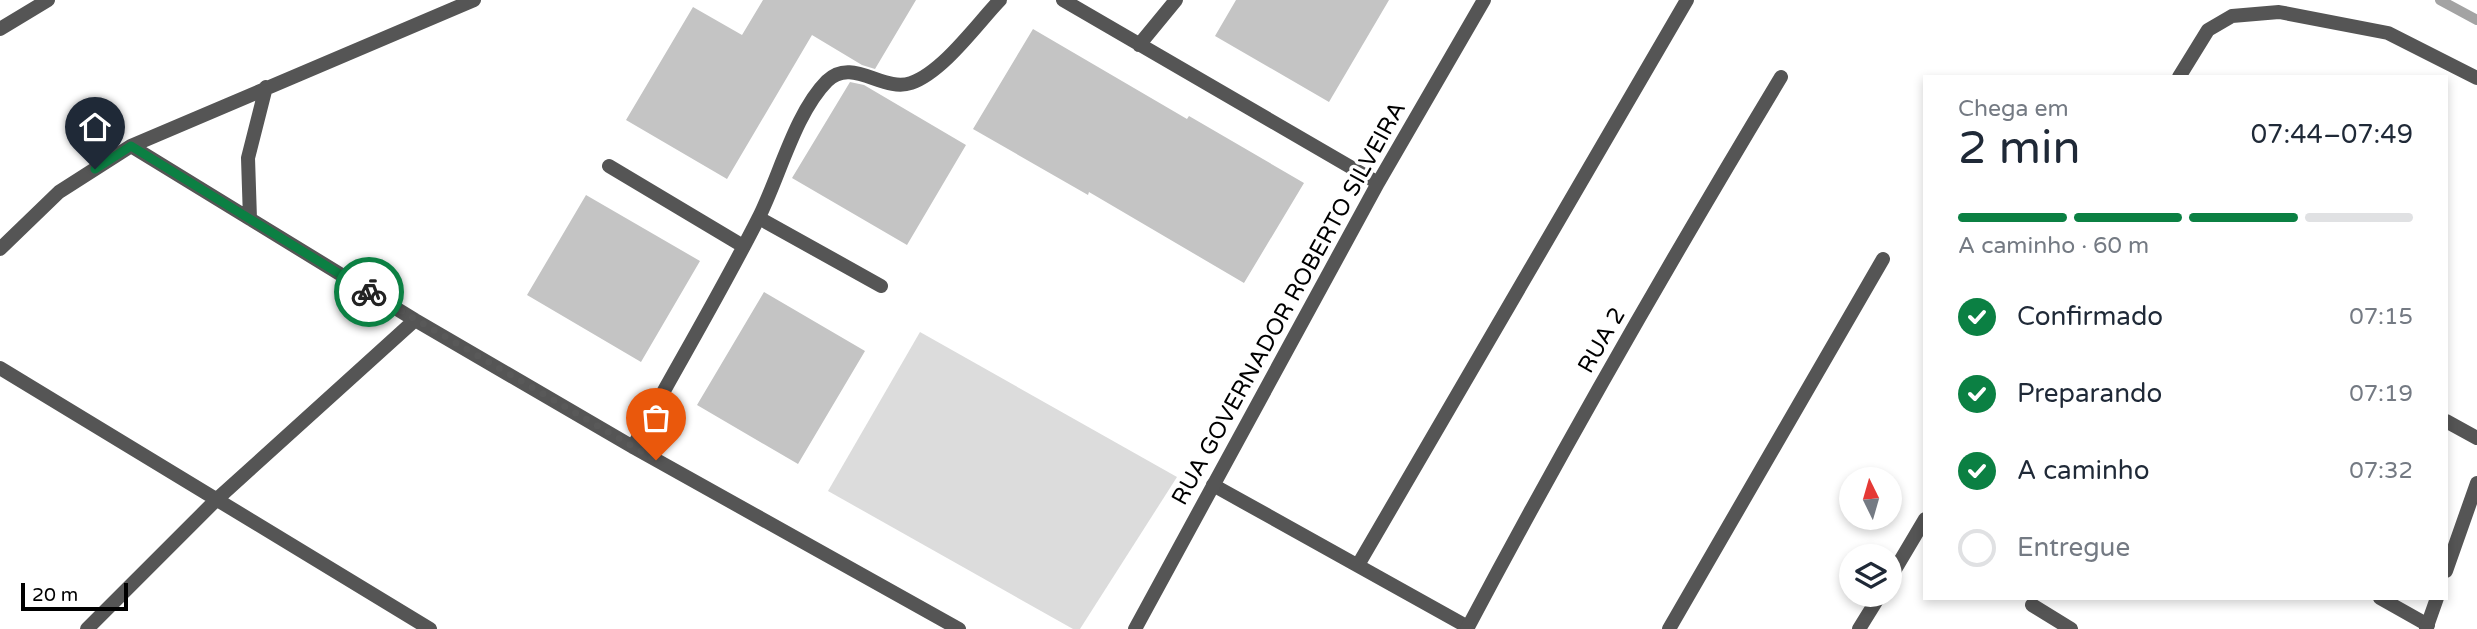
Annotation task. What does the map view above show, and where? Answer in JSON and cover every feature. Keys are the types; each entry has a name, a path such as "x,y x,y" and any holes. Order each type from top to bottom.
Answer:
{"street":[{"path":"0,29 48,0"},
{"path":"0,248 59,192 131,146 474,0"},
{"path":"633,447 759,218 812,99 828,80 844,72 853,72 893,85 909,84 922,78 939,65 1000,0"},
{"path":"1063,0 1378,183"},
{"path":"1139,45 1175,0"},
{"name":"RUA GOVERNADOR ROBERTO SILVEIRA","path":"1135,629 1378,183 1484,0"},
{"path":"1358,565 1687,0"},
{"path":"2180,75 2208,30 2232,16 2279,12 2388,33 2477,78"},
{"name":"RUA 2","path":"1467,628 1526,517 1667,269 1781,76"},
{"path":"250,219 248,158 266,87"},
{"path":"131,146 415,320 633,447 959,629"},
{"path":"608,166 743,246"},
{"path":"759,218 881,286"},
{"path":"1669,629 1883,259"},
{"path":"87,629 216,500 415,320"},
{"path":"0,368 430,629"},
{"path":"2448,422 2477,438"},
{"path":"2448,564 2477,483"},
{"path":"1213,485 1467,628"},
{"path":"1902,558 1923,522"},
{"path":"2383,600 2427,627 2436,600"},
{"path":"2032,605 2071,629"},
{"path":"1859,629 1873,607"}],"shaded area":[{"path":"920,332 1177,477 1080,629 1073,629 828,491"}],"building":[{"path":"763,0 916,0 875,69 862,65 812,35 727,179 626,120 693,7 742,35"},
{"path":"1236,0 1389,0 1329,102 1215,36"},
{"path":"1033,29 1187,119 1189,116 1304,183 1244,283 1089,192 1088,195 973,129"},
{"path":"850,82 864,85 966,145 907,245 792,178"},
{"path":"586,195 700,261 641,362 527,295"},
{"path":"764,292 865,351 798,464 697,405"}],"waterway":[{"path":"2440,0 2477,20"}],"way so far":[{"path":"369,292 656,460"}],"route":[{"path":"95,169 131,146 369,292"}]}
